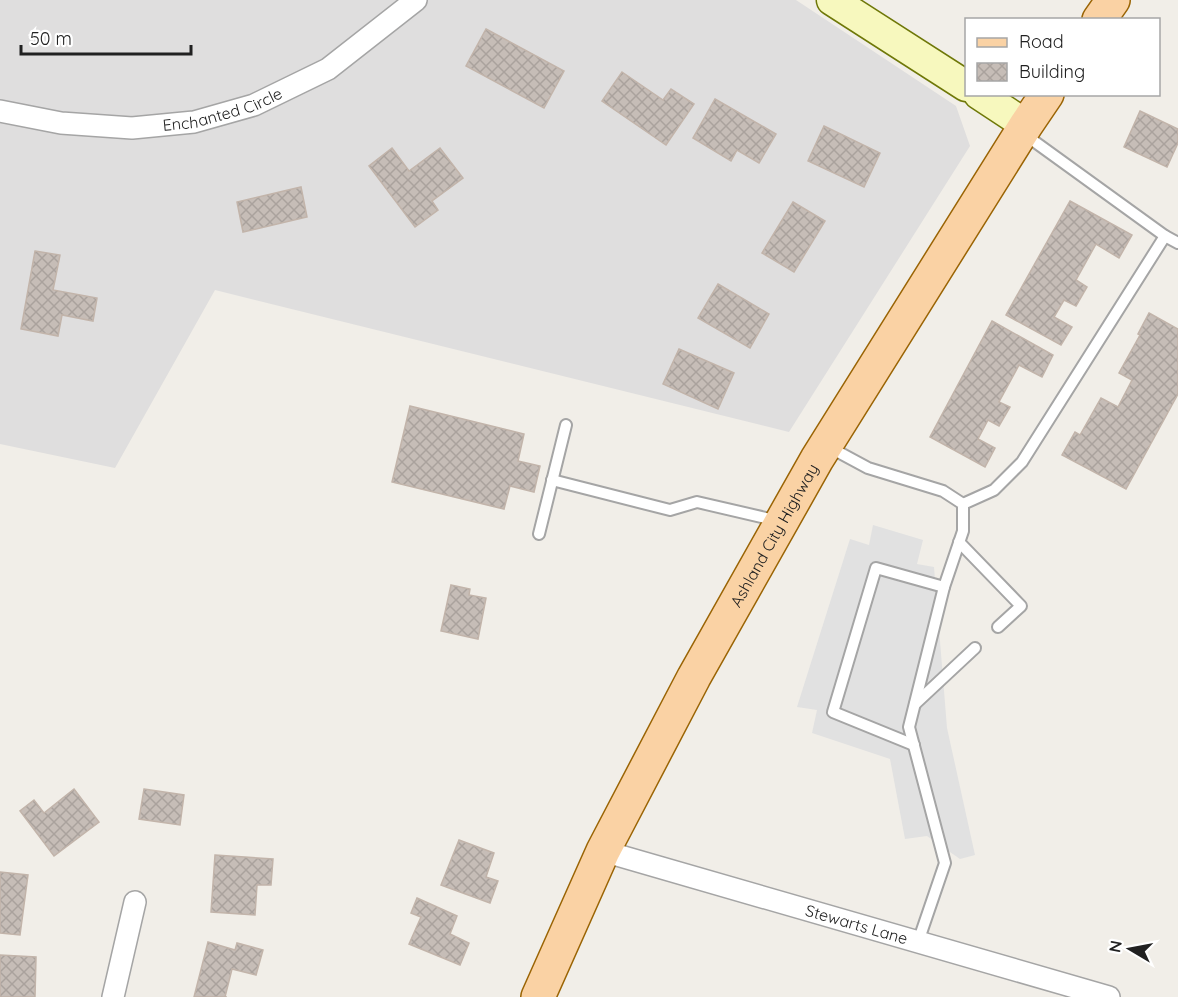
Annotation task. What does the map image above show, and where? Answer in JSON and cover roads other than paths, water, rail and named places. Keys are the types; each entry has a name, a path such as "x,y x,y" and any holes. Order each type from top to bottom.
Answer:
{"main road":[{"path":"1100,18 1113,0"},
{"name":"Ashland City Highway","path":"538,997 603,851 694,677 826,446 1046,96"}],"street":[{"name":"Enchanted Circle","path":"0,111 62,123 132,128 194,122 254,105 328,69 416,0"},
{"path":"832,0 965,85"},
{"path":"982,96 1024,128"},
{"name":"Stewarts Lane","path":"603,851 1109,997"},
{"path":"113,997 135,902"}],"lane":[{"path":"1024,128 1165,236 1178,243"},
{"path":"963,504 994,490 1022,462 1165,236"},
{"path":"539,534 566,425"},
{"path":"826,446 867,468 944,491 963,504"},
{"path":"552,480 670,510 697,502 782,522"},
{"path":"918,942 945,863 909,727 944,587 963,531 963,504"},
{"path":"959,542 1021,606 998,627"},
{"path":"914,745 833,712 876,568 944,587"},
{"path":"915,705 975,648"}]}
